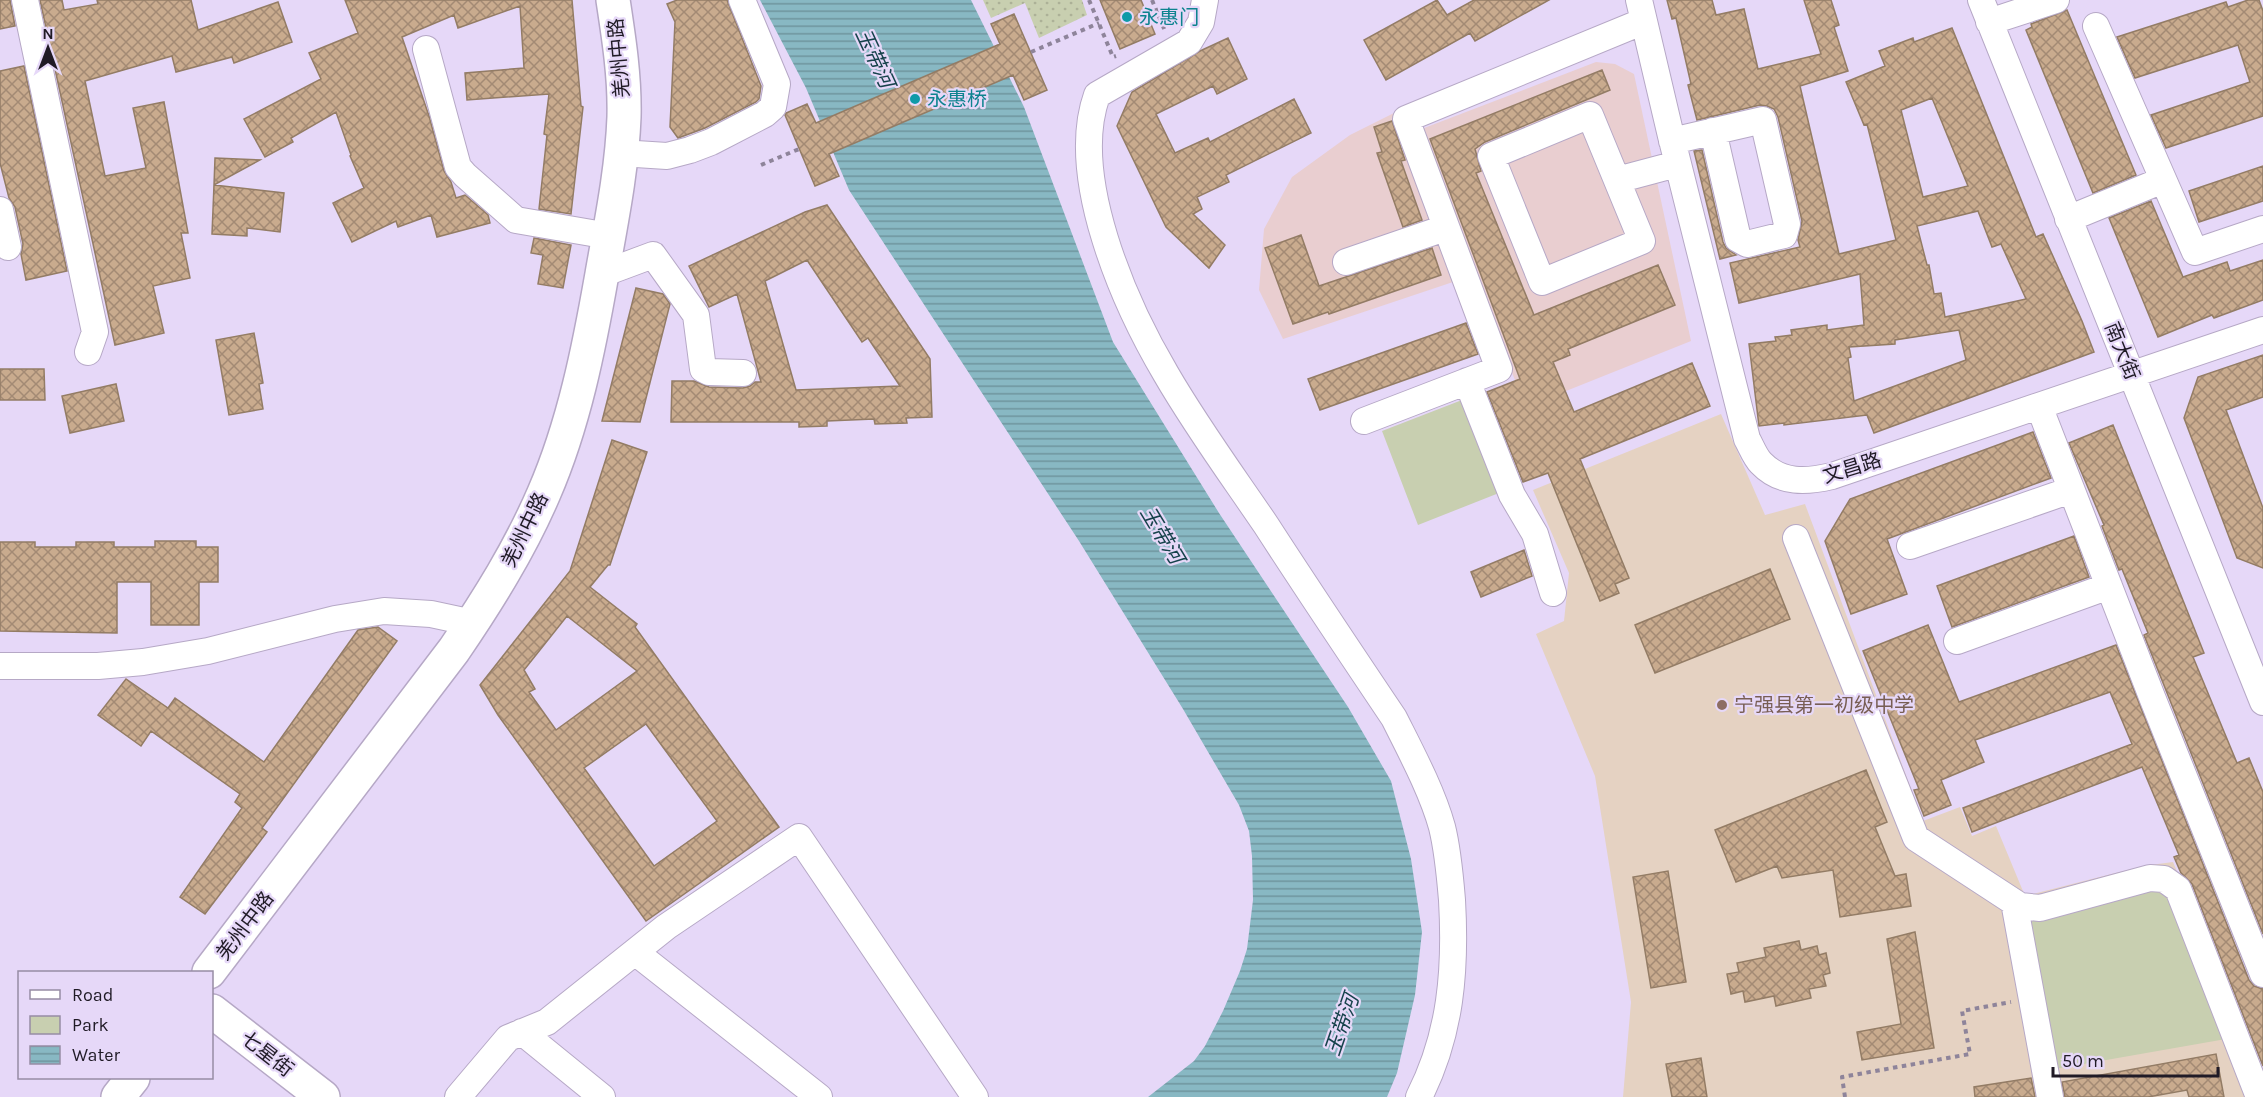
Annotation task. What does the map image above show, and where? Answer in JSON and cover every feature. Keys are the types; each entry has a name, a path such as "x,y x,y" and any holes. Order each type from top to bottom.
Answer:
{"main road":[{"name":"羌州中路","path":"210,971 473,623 510,563 534,515 564,441 584,363 609,237 620,153 624,97 613,0"},
{"name":"七星街","path":"213,1012 323,1097"},
{"path":"118,1097 132,1079"}],"street":[{"path":"25,0 95,332 88,352"},
{"path":"620,153 667,156 690,150 711,142 765,114 773,107 777,95 777,84 742,0"},
{"path":"1205,0 1201,22 1190,42 1097,95 1090,113 1088,130 1092,192 1120,279 1165,372 1394,718 1417,765 1441,825 1450,873 1455,943 1454,970 1448,1013 1438,1050 1430,1075 1419,1097"},
{"path":"1985,11 2056,0"},
{"path":"1364,421 1499,369 1406,119 1641,10"},
{"name":"文昌路","path":"1641,10 1747,439 1761,463 1782,478 1809,481 1832,476 2263,330"},
{"name":"南大街","path":"1985,11 2131,375 2252,645 2263,702"},
{"path":"2096,26 2195,252 2263,229"},
{"path":"426,49 458,167 516,220 609,237"},
{"path":"1590,115 1617,180 1642,241 1542,282 1491,156 1590,115"},
{"path":"1617,180 1713,131 1763,120 1787,224 1784,235 1747,244 1738,239 1713,131"},
{"path":"2068,219 2163,180"},
{"path":"0,210 8,247"},
{"path":"1346,262 1445,228"},
{"path":"602,274 653,255 696,315 703,369 710,372 743,373"},
{"path":"1467,381 1512,495 1535,534 1553,593"},
{"path":"2039,406 2263,974"},
{"path":"1910,546 2071,490"},
{"path":"1796,538 1916,838 2014,902 2027,908 2040,908 2157,878 2164,879 2178,889 2259,1097"},
{"path":"1957,640 2109,586"},
{"path":"0,666 98,666 143,662 208,651 335,619 384,611 431,614 473,623"},
{"path":"458,1097 508,1038 547,1022 666,927 799,837 975,1097"},
{"path":"2014,902 2050,1097"},
{"path":"635,952 819,1097"},
{"path":"522,1032 602,1097"}],"path":[{"path":"1089,0 1113,57 1124,53"},
{"path":"1152,0 1166,34"},
{"path":"1031,52 1099,23"},
{"path":"761,165 799,149"},
{"path":"1845,1097 1842,1077 1970,1054 1962,1011 2032,999"}],"shaded area":[{"path":"1596,62 1615,64 1634,74 1691,341 1526,407 1420,148 1419,130"},
{"path":"1396,112 1456,281 1283,339 1259,290 1264,229 1292,177 1350,135"},
{"name":"宁强县第一初级中学","path":"1721,414 1765,515 1805,504 1923,821 1960,807 1972,836 1996,826 2025,896 2143,866 2173,862 2263,1076 2263,1097 1623,1097 1631,1002 1595,776 1536,634 1564,621 1569,573 1533,490"}],"green space":[{"path":"983,0 1082,0 1087,15 1039,38 1025,3 991,18"},
{"path":"1462,400 1499,493 1418,525 1382,431"},
{"path":"2155,890 2169,899 2226,1039 2055,1069 2029,917"}],"water":[{"name":"玉带河","path":"760,0 971,0 1024,107 1113,342 1219,513 1348,707 1391,781 1411,859 1422,932 1415,995 1397,1073 1387,1097 1148,1097 1194,1061 1205,1046 1240,971 1247,949 1253,900 1249,831 1239,805 1183,709 1079,541 849,190 806,88"}],"building":[{"path":"0,0 10,0 15,26 0,29"},
{"path":"40,0 62,0 64,10 98,4 97,0 191,0 198,30 278,2 292,42 234,63 232,57 176,72 172,56 85,81 105,176 146,168 133,108 164,102 188,233 181,233 190,278 153,286 164,333 115,345"},
{"path":"345,0 572,0 581,106 583,107 571,214 539,209 549,94 467,100 465,73 524,68 520,6 458,28 454,15 402,37 429,116 444,171 451,182 456,198 465,195 488,215 490,223 437,237 431,215 398,227 396,221 352,242 333,203 364,188 350,156 336,112 291,138 293,142 265,157 244,119 321,79 309,53 358,33"},
{"path":"677,0 727,0 761,86 759,99 756,102 705,128 678,138 670,127 675,22 667,4"},
{"name":"永惠门","path":"1100,0 1141,0 1155,34 1120,49"},
{"path":"1437,0 1447,15 1474,0 1549,0 1475,41 1470,33 1386,80 1364,40"},
{"path":"1667,0 1712,0 1716,15 1744,9 1758,69 1821,54 1804,0 1831,0 1839,25 1834,27 1848,71 1800,86 1839,254 1896,240 1867,124 1864,125 1846,82 1885,66 1879,51 1913,38 1914,42 1952,28 2036,237 2043,234 2094,352 1874,433 1867,415 1759,426 1749,344 1776,341 1775,337 1792,335 1791,330 1827,325 1827,330 1864,325 1860,274 1739,303 1730,263 1800,247 1798,240 1802,221 1778,117 1774,109 1760,105 1697,120 1676,18 1672,19","holes":["1932,98 1968,186 1923,197 1901,110","1978,211 1992,247 2001,244 2026,299 1945,317 1941,293 1934,294 1929,265 1927,265 1917,226","1959,330 1966,360 1854,401 1848,358 1851,357 1849,347 1895,344 1895,340"]},
{"path":"2248,0 2259,0 2263,11 2263,116 2166,148 2151,115 2250,82 2238,45 2135,78 2117,37 2226,2 2228,7"},
{"path":"2067,10 2136,175 2093,193 2026,30 2032,27 2031,24"},
{"name":"永惠桥","path":"1014,14 1047,90 1024,100 1013,75 829,154 839,176 815,186 786,113 807,104 816,123 1000,44 991,24"},
{"path":"1228,38 1247,79 1217,94 1213,86 1156,114 1175,153 1208,138 1210,142 1294,99 1311,133 1226,175 1229,182 1197,197 1202,209 1193,214 1225,245 1209,268 1166,227 1117,126 1132,92 1200,51"},
{"path":"24,66 67,271 26,280 21,254 23,244 15,207 9,198 0,163 0,71"},
{"path":"1602,70 1610,90 1485,142 1475,149 1481,171 1476,173 1534,315 1658,265 1675,305 1568,349 1570,355 1553,362 1574,412 1692,363 1710,406 1580,459 1629,578 1615,584 1619,593 1600,601 1548,473 1523,482 1487,392 1520,379 1430,139"},
{"path":"1392,121 1405,160 1401,161 1422,220 1403,227 1377,153 1382,152 1374,127"},
{"path":"1702,150 1723,242 1726,248 1736,255 1720,259 1694,151"},
{"path":"215,158 260,160 214,185"},
{"path":"2263,166 2263,201 2199,222 2189,191"},
{"path":"214,185 284,193 280,232 247,228 247,236 212,234"},
{"path":"2151,201 2183,277 2227,262 2230,271 2263,260 2263,300 2214,318 2212,315 2158,337 2109,218"},
{"path":"827,205 930,359 932,417 906,418 907,423 875,424 874,419 827,421 827,426 799,427 799,422 671,422 672,381 694,381 709,387 743,388 755,382 761,382 737,294 709,307 689,266 805,212","holes":["807,260 862,342 868,338 900,386 796,390 765,281"]},
{"path":"1301,235 1319,286 1432,248 1441,275 1329,314 1328,312 1293,324 1265,248"},
{"path":"534,238 571,245 563,288 538,284 543,255 531,253"},
{"path":"636,288 663,294 670,304 640,422 602,421"},
{"path":"1466,323 1478,354 1320,410 1308,379"},
{"path":"254,333 263,383 259,384 263,409 229,415 216,340"},
{"path":"2263,355 2263,397 2226,410 2263,508 2263,568 2237,558 2184,418 2198,377"},
{"path":"0,369 44,369 45,400 0,400"},
{"path":"116,384 124,421 70,433 62,396"},
{"path":"2113,425 2204,653 2193,657 2237,763 2249,758 2263,792 2263,934 2144,635 2148,633 2122,569 2119,570 2102,526 2104,525 2069,443"},
{"path":"2033,432 2051,478 1887,539 1907,594 1851,614 1825,541 1850,499"},
{"path":"612,440 647,452 610,565 590,587 637,624 635,627 779,827 646,921 498,715 480,685 570,571","holes":["567,616 637,671 556,730 529,692 535,689 524,670","646,724 717,821 654,866 584,768"]},
{"path":"2074,536 2089,577 1952,627 1937,586"},
{"path":"155,541 196,541 196,547 218,547 218,582 199,582 199,625 151,625 151,582 117,582 117,633 0,631 0,542 35,542 35,547 76,547 76,542 114,542 114,547 155,547"},
{"path":"1524,550 1532,576 1481,597 1471,572"},
{"path":"1770,569 1790,619 1655,673 1635,625"},
{"path":"1928,625 1959,702 2116,645 2249,980 2254,986 2263,989 2263,1066 2192,884 2181,873 2174,857 2179,855 2142,767 1972,832 1963,808 2132,744 2110,692 1975,740 1984,762 1941,780 1951,805 1924,816 1914,790 1919,789 1863,651"},
{"path":"378,627 397,641 262,828 267,832 205,914 180,897 242,808 235,802 240,794 151,731 141,746 98,715 126,679 168,708 175,698 264,762 358,630"},
{"path":"1866,770 1887,822 1875,827 1895,876 1906,874 1911,906 1840,917 1833,870 1782,878 1777,866 1736,882 1715,830"},
{"path":"1668,871 1686,982 1651,988 1633,877"},
{"path":"1915,932 1934,1048 1862,1060 1857,1032 1901,1024 1887,939"},
{"path":"1799,941 1801,950 1817,946 1819,955 1826,953 1830,973 1823,975 1826,986 1809,989 1811,998 1776,1006 1774,996 1745,1002 1743,991 1731,994 1727,974 1739,972 1737,963 1766,957 1764,948"},
{"path":"2216,1054 2224,1097 2189,1097 2187,1090 2148,1097 2065,1097 2062,1082"},
{"path":"1701,1058 1707,1097 1672,1097 1666,1064"},
{"path":"2031,1078 2035,1097 1975,1097 1974,1087"}],"place":[{"name":"永惠门","path":"1127,17"},
{"name":"永惠桥","path":"915,99"},
{"name":"宁强县第一初级中学","path":"1722,705"}]}
